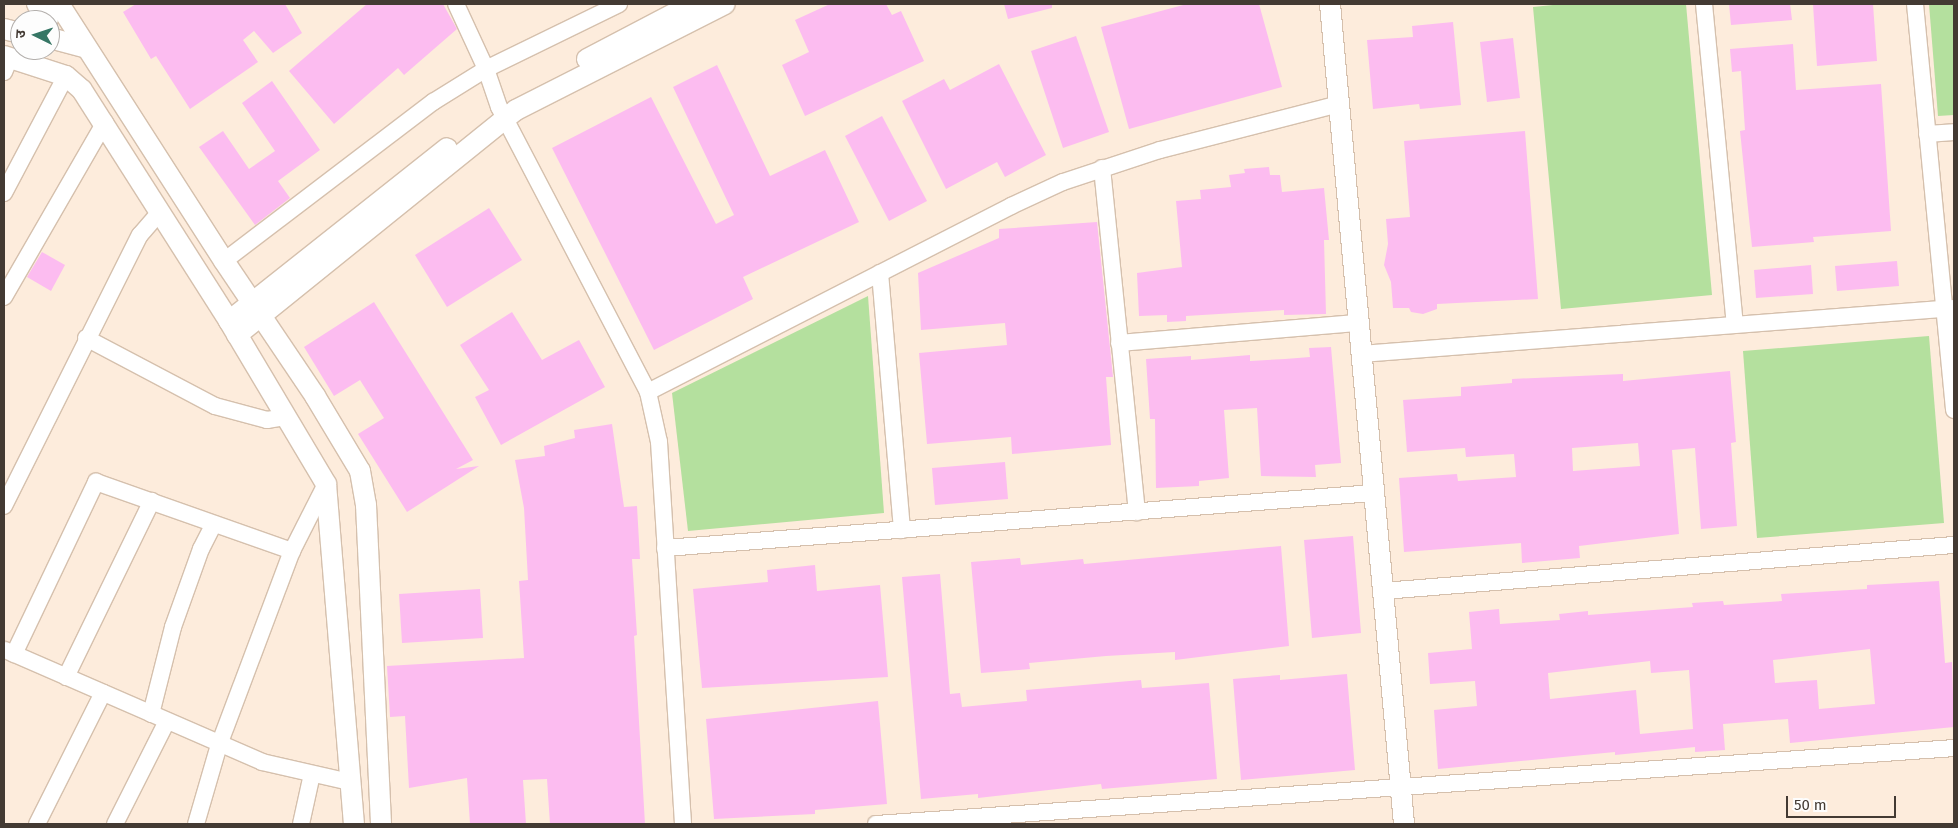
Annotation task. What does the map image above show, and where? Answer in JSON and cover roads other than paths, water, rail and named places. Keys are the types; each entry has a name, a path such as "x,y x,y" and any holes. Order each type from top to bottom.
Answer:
{"street":[{"path":"60,4 84,46 224,261 316,396 360,471 366,505 382,824"},
{"path":"456,4 486,69 502,113 648,392 659,442 683,824"},
{"path":"224,261 433,102 486,69 619,4"},
{"path":"233,328 502,113 692,4"},
{"path":"502,113 725,4"},
{"path":"1330,4 1404,824"},
{"path":"1704,4 1735,325"},
{"path":"1915,4 1927,134 1949,309 1954,410"},
{"path":"60,37 84,46"},
{"path":"6,62 66,76 82,90 105,122 159,214 233,328 326,484 354,824"},
{"path":"4,192 66,76"},
{"path":"648,392 1011,206 1102,168 1339,104"},
{"path":"4,297 105,122"},
{"path":"1927,134 1954,132"},
{"path":"1102,168 1118,343 1137,512"},
{"path":"4,506 86,338 140,235 159,214"},
{"path":"880,273 902,530"},
{"path":"1362,354 1949,309"},
{"path":"1118,343 1358,323"},
{"path":"86,338 215,406 267,420 285,417"},
{"path":"292,551 96,482 9,652 219,745 262,762 350,782"},
{"path":"196,824 219,745 292,551 326,484"},
{"path":"665,548 1374,494"},
{"path":"66,677 152,501"},
{"path":"151,714 173,627 201,549 214,524"},
{"path":"1383,591 1954,545"},
{"path":"42,823 103,693"},
{"path":"116,824 167,721"},
{"path":"876,824 1954,748"},
{"path":"301,824 312,774"}]}
